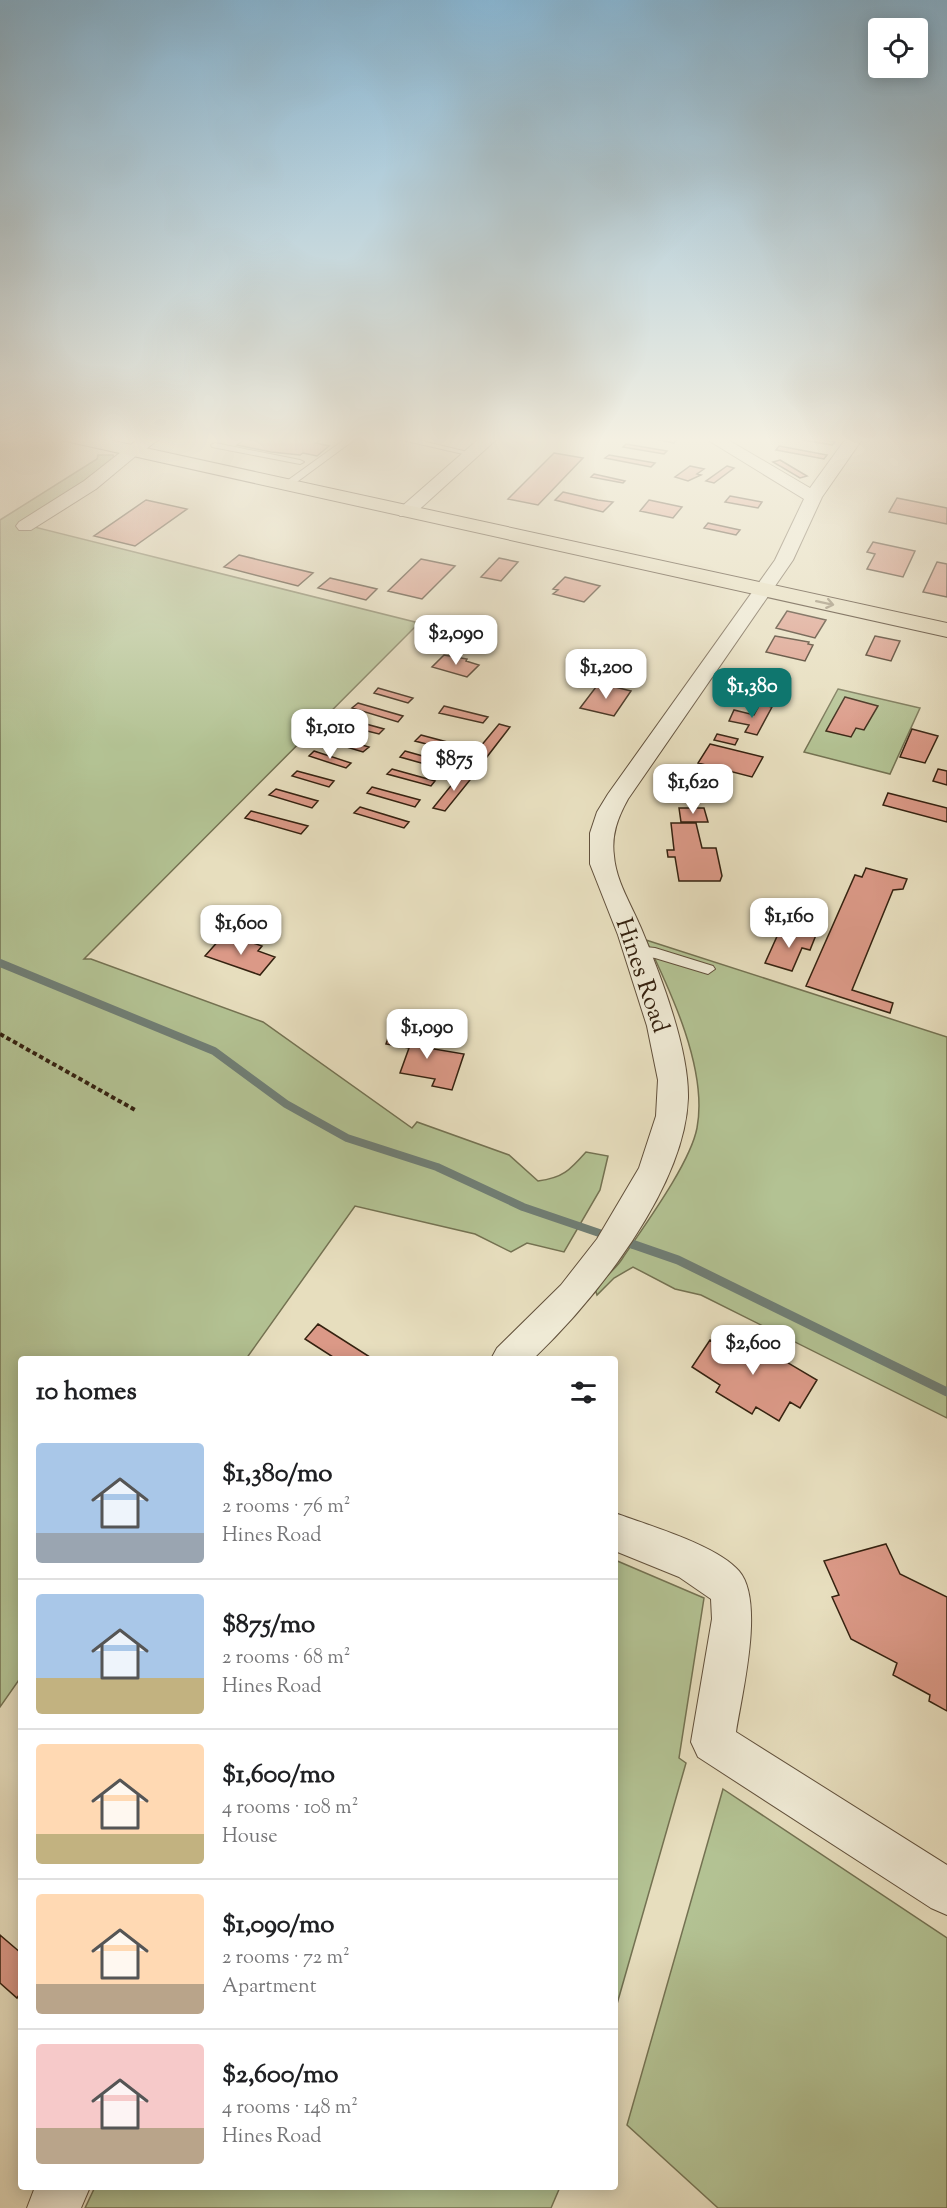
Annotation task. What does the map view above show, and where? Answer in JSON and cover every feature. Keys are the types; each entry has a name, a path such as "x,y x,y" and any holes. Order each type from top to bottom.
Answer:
{"highway":[{"path":"569,540 767,583 947,630"},
{"path":"767,583 947,614"}],"street":[{"name":"Hines Road","path":"513,1356 556,1314 601,1260 631,1213 657,1160 671,1115 671,1074 666,1035 604,871 601,855 603,824 616,799 784,560 793,540"},
{"path":"618,1533 704,1569 718,1578 727,1588 732,1619 713,1742 947,1892"},
{"path":"53,2208 62,2190"}],"lane":[{"path":"636,951 655,953 708,969"}],"path":[{"path":"0,1034 137,1111"}],"green space":[{"path":"0,540 86,540 419,623 84,959 91,959 263,1022 412,1128 417,1122 509,1155 538,1181 554,1178 565,1172 586,1152 608,1156 600,1190 564,1252 527,1243 511,1252 475,1234 355,1206 248,1356 18,1356 18,1681 0,1707"},
{"path":"838,689 920,708 890,774 804,752"},
{"path":"646,940 947,1037 947,1418 701,1295 675,1289 633,1267 614,1278 597,1295 595,1289 619,1263 676,1177 693,1143 697,1128 699,1105 692,1057 676,1007"},
{"path":"618,1561 704,1598 679,1758 686,1763 618,2001"},
{"path":"723,1789 947,1938 947,2208 718,2208 627,2125"},
{"path":"94,2190 559,2190 551,2208 85,2208"}],"building":[{"path":"111,540 143,540 135,546"},
{"path":"873,542 915,551 903,577 867,569 875,554 867,552"},
{"path":"239,555 313,573 298,586 224,567"},
{"path":"499,558 518,562 501,581 481,577"},
{"path":"421,559 455,566 422,599 388,591"},
{"path":"937,562 947,564 947,597 923,592"},
{"path":"565,577 600,586 584,602 553,594 558,590 553,589"},
{"path":"330,578 377,589 366,600 318,588"},
{"path":"787,611 826,620 815,638 776,628"},
{"path":"422,634 473,643 469,648 418,639"},
{"path":"775,636 809,642 808,644 813,645 805,661 766,652"},
{"path":"875,636 900,641 891,661 866,655"},
{"path":"444,655 467,659 466,661 479,665 467,677 432,667"},
{"path":"599,683 631,691 614,716 580,708"},
{"path":"378,688 413,698 408,703 374,693"},
{"path":"845,697 878,706 864,730 856,728 851,737 826,731"},
{"path":"358,703 403,716 398,722 352,708"},
{"path":"760,704 772,707 757,735 745,732 749,725 729,721 734,710 754,715"},
{"path":"444,706 488,717 483,723 439,713"},
{"path":"348,719 384,729 379,734 343,725"},
{"path":"499,724 510,727 483,762 471,758"},
{"path":"912,729 938,736 925,763 900,757"},
{"path":"717,734 738,739 735,745 714,740"},
{"path":"329,735 369,747 363,752 323,740"},
{"path":"421,735 466,747 461,753 415,741"},
{"path":"710,744 763,757 752,777 698,763"},
{"path":"314,751 351,763 346,768 309,756"},
{"path":"405,751 451,764 446,770 400,757"},
{"path":"392,769 435,781 431,786 387,774"},
{"path":"938,769 947,771 947,785 933,781"},
{"path":"297,771 334,781 329,787 292,776"},
{"path":"462,772 474,775 445,811 433,808"},
{"path":"372,787 420,800 415,807 367,793"},
{"path":"276,789 318,801 312,808 269,795"},
{"path":"888,793 947,808 947,822 883,805"},
{"path":"360,807 409,822 404,828 354,813"},
{"path":"679,808 704,808 708,822 681,822"},
{"path":"251,811 308,826 301,834 245,818"},
{"path":"671,823 696,823 702,848 716,848 722,876 720,881 679,881 675,857 668,857 667,850 674,850"},
{"path":"866,868 907,879 903,889 893,890 852,990 893,1003 890,1013 806,986 855,875 862,877"},
{"path":"795,929 816,935 810,950 802,948 792,971 765,963 779,932 792,936"},
{"path":"220,939 240,945 244,940 262,946 258,951 275,957 260,975 205,956"},
{"path":"392,1027 415,1030 410,1045 464,1054 452,1090 432,1086 435,1079 400,1073 409,1048 386,1044"},
{"path":"318,1324 368,1356 331,1356 305,1339"},
{"path":"729,1328 817,1380 800,1408 790,1402 779,1421 756,1407 752,1414 716,1392 720,1385 692,1367 710,1340 718,1344"},
{"path":"886,1544 900,1574 947,1597 947,1711 929,1701 930,1695 893,1675 897,1663 851,1639 832,1597 839,1595 824,1561"},
{"path":"0,1935 18,1950 17,1998 0,1983"}],"waterway":[{"path":"0,963 214,1051 286,1104 347,1138 437,1167 523,1207 608,1236"},
{"path":"622,1241 634,1245"},
{"path":"629,1243 678,1260 947,1392"}]}
